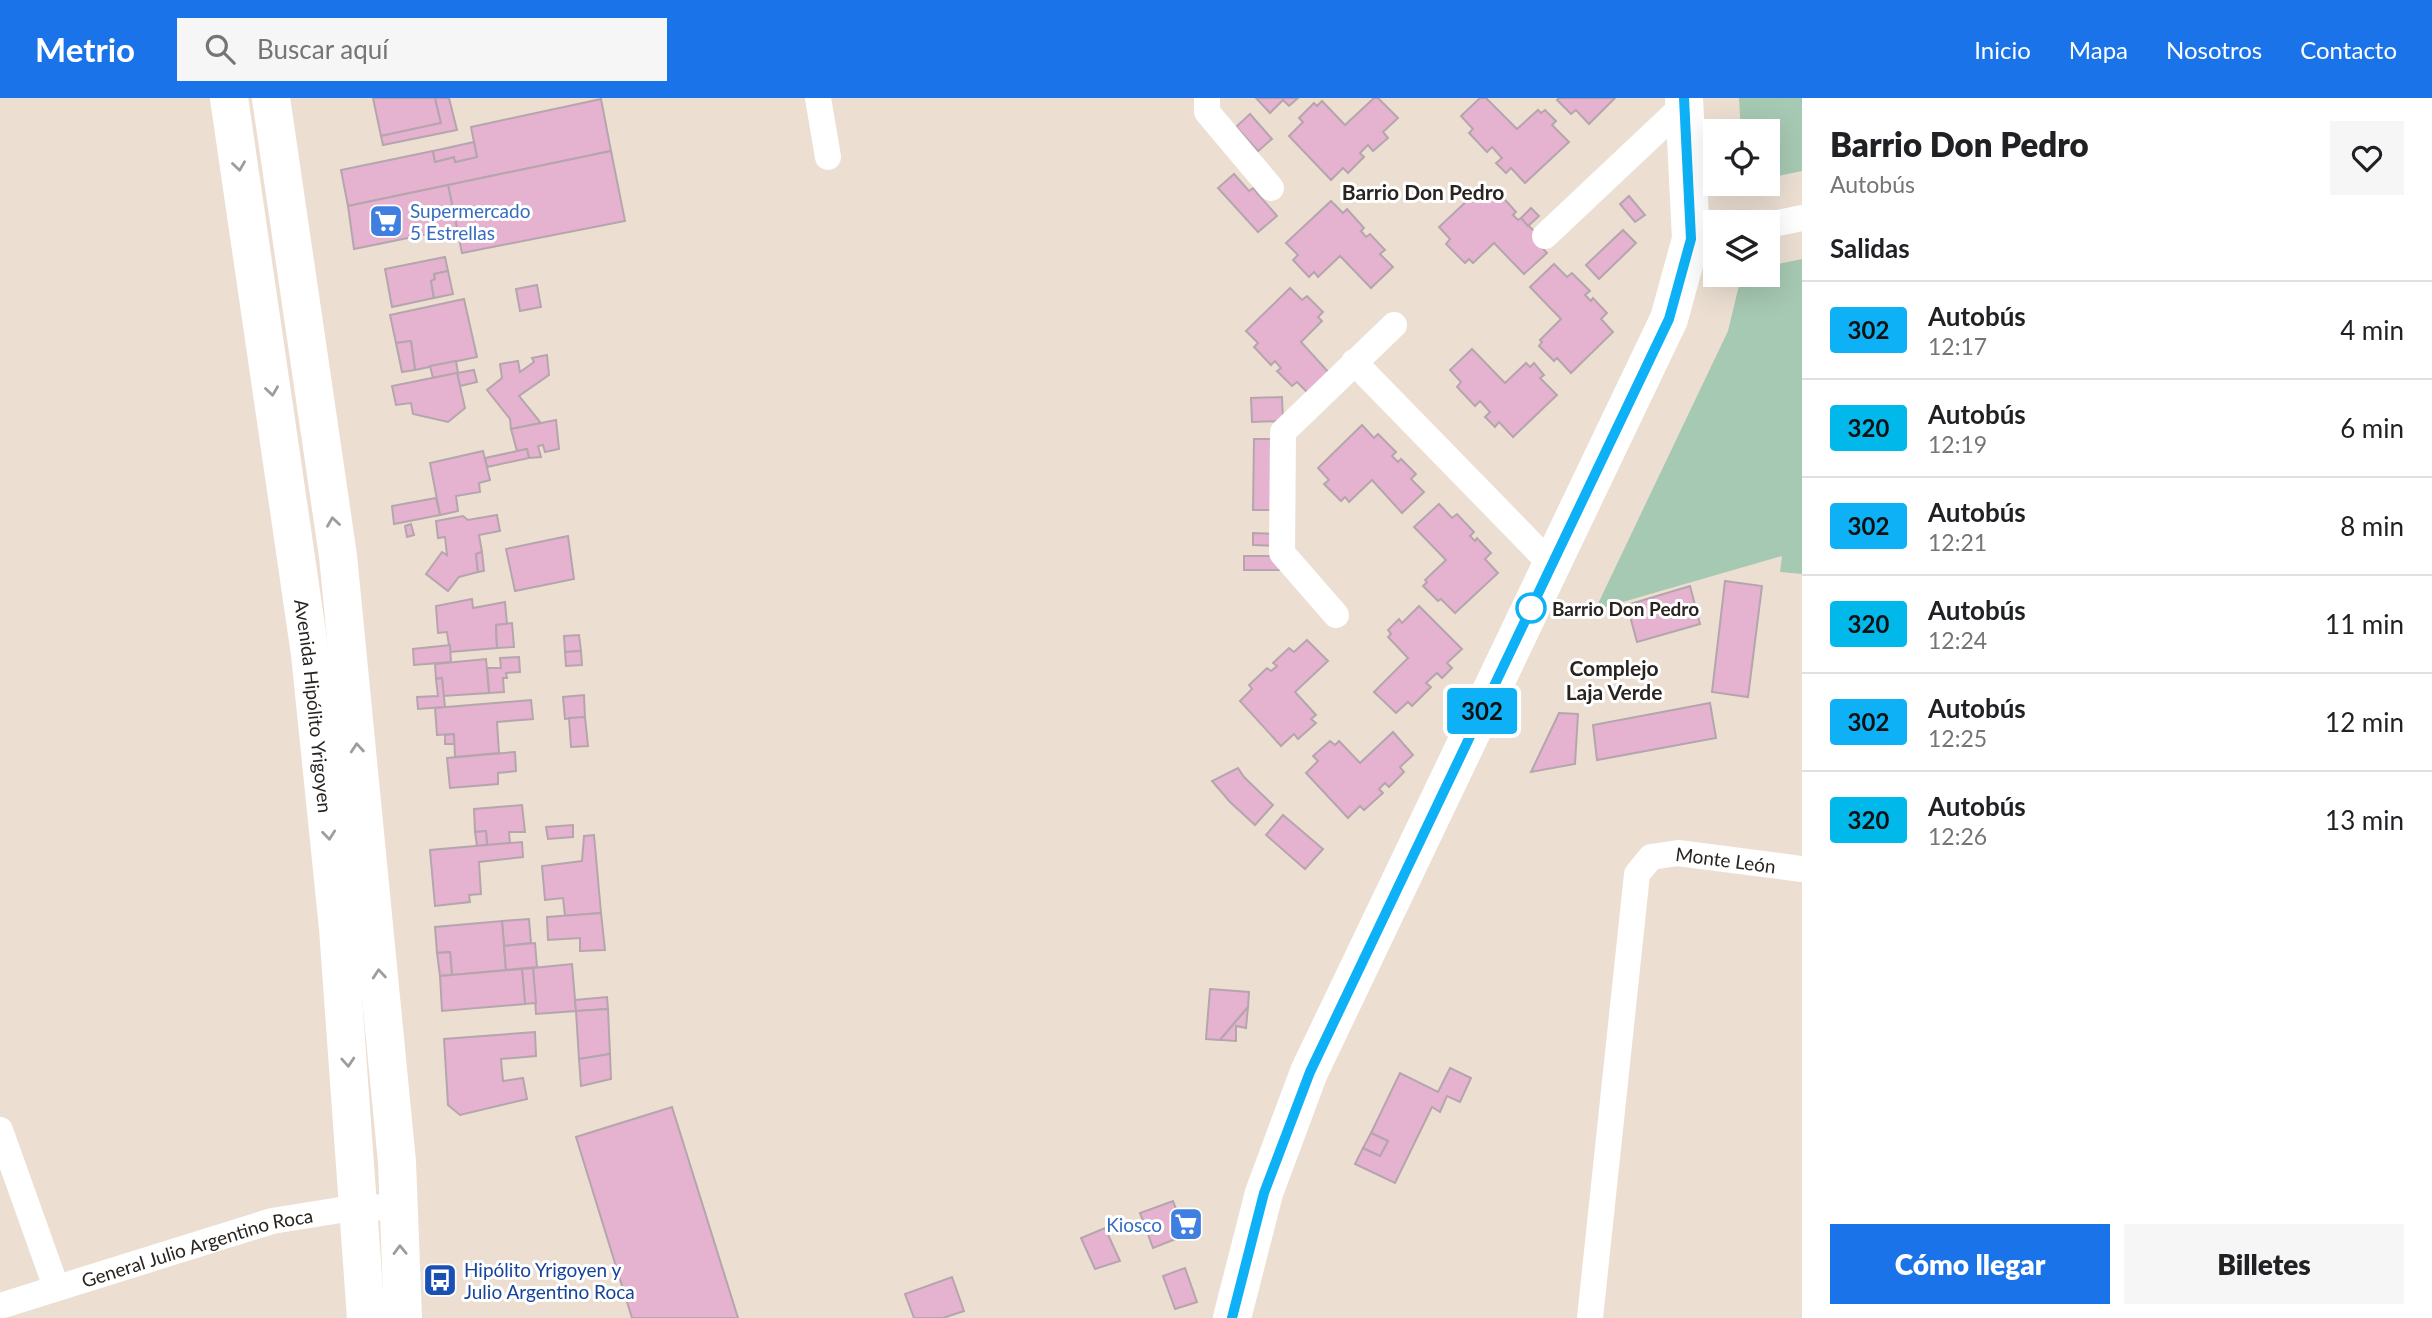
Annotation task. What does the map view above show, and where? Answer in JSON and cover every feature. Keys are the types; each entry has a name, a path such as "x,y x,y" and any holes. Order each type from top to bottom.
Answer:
{"main road":[{"name":"Avenida Hipólito Yrigoyen","path":"229,98 310,654 338,928 366,1318"},
{"name":"Avenida Hipólito Yrigoyen","path":"271,98 338,555 397,1163 402,1318"},
{"path":"1232,1318 1264,1193 1310,1072 1669,319 1703,237 1684,101"},
{"path":"248,227 289,221"}],"street":[{"path":"818,98 828,157"},
{"path":"1207,98 1207,112 1271,188"},
{"path":"1545,236 1684,101"},
{"path":"1780,223 1802,218"},
{"path":"1336,615 1282,553 1283,432 1394,325"},
{"path":"1354,362 1552,565"},
{"name":"Monte León","path":"1590,1318 1637,874 1651,857 1678,853 1802,869"},
{"path":"0,1130 56,1287"},
{"name":"General Julio Argentino Roca","path":"0,1306 272,1222 359,1207 399,1208"}],"green space":[{"path":"1739,98 1802,98 1802,171 1780,176 1780,119 1740,119"},
{"path":"1802,259 1802,574 1780,572 1782,556 1595,610 1728,331 1739,287 1780,287 1780,264"}],"building":[{"path":"373,98 435,98 441,123 381,136"},
{"path":"435,98 449,98 457,130 383,145 381,136 441,123"},
{"path":"1256,98 1298,98 1289,106 1283,100 1270,113"},
{"path":"1374,98 1378,98 1398,118 1383,132 1388,138 1373,151 1368,145 1360,153 1364,157 1348,173 1343,168 1331,180 1289,136 1303,122 1299,118 1314,103 1317,106 1322,101 1345,125"},
{"path":"1480,98 1486,98 1517,129 1538,110 1541,113 1545,110 1556,121 1552,125 1569,142 1525,183 1511,168 1506,173 1496,163 1502,158 1492,147 1487,152 1469,133 1473,129 1461,116"},
{"path":"1615,98 1589,124 1576,110 1571,114 1557,100"},
{"path":"601,99 611,151 348,206 341,170 433,151 435,162 454,157 455,162 477,157 471,127"},
{"path":"1250,114 1272,139 1258,151 1236,127"},
{"path":"474,142 477,157 455,162 454,157 435,162 433,151"},
{"path":"611,151 625,221 462,253 448,185"},
{"path":"1234,174 1249,191 1253,188 1277,216 1258,232 1218,188"},
{"path":"448,185 457,228 354,249 348,206"},
{"path":"1484,185 1495,197 1499,193 1516,212 1513,215 1518,220 1521,218 1539,236 1535,240 1547,253 1524,274 1494,243 1473,263 1469,259 1465,263 1446,244 1450,239 1439,227"},
{"path":"1629,196 1645,215 1635,222 1620,204"},
{"path":"1331,201 1343,213 1347,209 1364,228 1361,231 1366,237 1370,234 1385,250 1380,254 1393,267 1371,288 1340,256 1318,277 1314,272 1309,277 1293,260 1298,255 1286,243"},
{"path":"1531,208 1539,216 1528,226 1521,218"},
{"path":"1623,230 1636,243 1599,279 1586,265"},
{"path":"445,257 448,271 434,274 435,279 431,281 434,298 392,307 385,269"},
{"path":"1554,264 1567,277 1572,273 1590,291 1585,295 1591,301 1593,298 1607,313 1601,319 1613,332 1571,373 1557,358 1554,361 1539,346 1542,342 1540,340 1561,319 1530,287"},
{"path":"448,271 453,294 434,298 431,281 435,279 434,274"},
{"path":"537,285 541,307 520,311 516,289"},
{"path":"1290,288 1302,300 1307,296 1323,312 1318,317 1322,321 1301,342 1331,375 1310,395 1297,382 1292,386 1277,371 1281,368 1275,361 1271,365 1254,347 1258,343 1246,331"},
{"path":"464,299 477,357 415,370 411,341 396,343 390,315"},
{"path":"411,341 415,370 402,372 396,343"},
{"path":"1472,349 1505,383 1526,363 1530,367 1534,363 1544,375 1540,378 1557,395 1513,437 1499,422 1495,427 1485,417 1490,412 1480,401 1475,406 1457,387 1461,382 1450,370"},
{"path":"547,355 549,375 519,396 541,423 511,429 510,419 487,390 502,378 500,364 518,361 520,372 534,362 532,358"},
{"path":"456,361 458,373 433,378 430,366"},
{"path":"474,370 477,382 460,386 457,373"},
{"path":"457,373 465,408 448,422 413,414 411,403 396,405 392,386"},
{"path":"1282,397 1283,421 1252,422 1251,398"},
{"path":"556,420 559,449 545,452 543,445 538,446 541,457 529,458 527,449 517,451 511,429"},
{"path":"1362,425 1374,438 1378,434 1396,452 1392,456 1398,462 1401,459 1416,474 1411,479 1424,492 1402,513 1372,480 1349,502 1345,497 1341,501 1324,484 1329,480 1318,468"},
{"path":"1254,439 1280,439 1280,510 1253,510"},
{"path":"527,449 529,458 487,467 485,458"},
{"path":"483,451 490,480 479,483 480,492 456,496 458,511 440,515 430,463"},
{"path":"436,498 440,515 394,524 392,506"},
{"path":"1439,504 1452,518 1457,514 1474,532 1470,536 1475,541 1477,538 1491,553 1485,559 1498,573 1455,613 1423,586 1427,582 1425,580 1446,560 1414,527"},
{"path":"497,515 500,531 479,535 482,552 476,554 478,572 459,577 448,591 426,574 442,552 447,555 445,537 438,538 436,521 463,516 468,520"},
{"path":"411,524 414,535 407,537 405,526"},
{"path":"1253,533 1281,534 1280,546 1253,545"},
{"path":"568,536 574,579 515,591 506,549"},
{"path":"482,552 484,571 478,572 476,554"},
{"path":"1244,556 1282,556 1282,570 1244,570"},
{"path":"1725,581 1762,586 1748,697 1712,692"},
{"path":"1690,586 1700,624 1637,642 1627,605"},
{"path":"472,599 473,608 505,602 507,624 496,625 497,648 450,652 447,632 438,633 436,606"},
{"path":"1419,606 1462,649 1447,663 1452,668 1442,678 1437,673 1426,683 1431,687 1412,706 1408,702 1396,713 1374,692 1408,658 1388,637 1391,634 1388,630 1399,619 1402,623"},
{"path":"512,623 514,647 497,648 496,625"},
{"path":"579,635 581,651 565,652 564,636"},
{"path":"1307,640 1328,661 1295,692 1316,715 1311,719 1316,723 1298,739 1294,734 1281,746 1240,701 1252,689 1249,685 1267,668 1271,671 1277,666 1273,663 1289,648 1294,652"},
{"path":"450,645 451,662 414,665 413,649"},
{"path":"581,651 582,665 566,666 565,652"},
{"path":"519,657 520,672 506,673 507,678 503,678 504,692 489,693 487,668 501,668 500,658"},
{"path":"486,659 489,693 443,696 442,678 436,679 435,664"},
{"path":"442,678 445,707 418,709 417,697 438,696 436,679"},
{"path":"584,695 585,717 565,719 563,697"},
{"path":"531,700 533,719 497,722 499,753 455,757 454,734 437,735 435,708"},
{"path":"1710,703 1716,738 1597,760 1593,725"},
{"path":"1559,713 1578,714 1575,764 1531,772"},
{"path":"585,717 588,746 571,747 569,718"},
{"path":"1393,732 1413,755 1400,767 1404,772 1389,787 1385,783 1379,789 1383,793 1364,810 1360,806 1348,818 1306,773 1318,761 1313,756 1330,741 1335,745 1339,741 1360,763"},
{"path":"454,734 454,744 445,744 445,735"},
{"path":"515,752 516,771 498,773 498,784 450,788 447,758"},
{"path":"1238,768 1273,805 1255,825 1212,781"},
{"path":"522,805 525,832 509,832 510,843 487,845 486,831 475,832 474,809"},
{"path":"1283,815 1323,849 1305,869 1266,835"},
{"path":"573,825 573,837 548,839 546,827"},
{"path":"486,831 487,845 477,846 475,832"},
{"path":"594,835 601,913 565,916 563,898 545,900 542,866 582,861 584,836"},
{"path":"522,842 523,857 479,862 481,894 469,895 470,902 435,906 430,850"},
{"path":"601,913 605,950 580,951 580,938 548,940 547,917"},
{"path":"529,919 531,943 504,946 502,921"},
{"path":"502,921 506,970 452,975 450,952 437,953 435,927"},
{"path":"535,943 537,967 506,970 504,946"},
{"path":"450,952 452,975 440,976 437,953"},
{"path":"572,964 576,1011 536,1014 533,968"},
{"path":"533,968 536,1003 525,1004 522,969"},
{"path":"522,969 525,1004 442,1011 440,976"},
{"path":"1210,989 1249,992 1248,1007 1220,1040 1206,1039"},
{"path":"607,997 608,1009 576,1011 575,1000"},
{"path":"1248,1007 1246,1028 1236,1026 1236,1041 1220,1040"},
{"path":"608,1009 610,1054 579,1059 576,1011"},
{"path":"535,1032 536,1056 501,1059 503,1081 523,1078 527,1099 460,1115 448,1105 444,1039"},
{"path":"610,1054 611,1079 581,1086 579,1059"},
{"path":"1450,1068 1471,1078 1460,1102 1447,1096 1440,1112 1432,1107 1395,1183 1355,1164 1363,1148 1380,1156 1388,1141 1371,1133 1400,1073 1438,1092"},
{"path":"672,1107 738,1318 632,1318 576,1137"},
{"path":"1371,1133 1388,1141 1380,1156 1363,1148"},
{"path":"1173,1201 1186,1235 1153,1248 1140,1213"},
{"path":"1105,1228 1120,1261 1095,1269 1081,1238"},
{"path":"1185,1268 1197,1302 1175,1309 1163,1276"},
{"path":"952,1277 964,1311 943,1318 914,1318 905,1294"}],"bus line":[{"name":"302","path":"1232,1318 1264,1193 1310,1072 1669,319 1691,239 1684,98"}],"place":[{"name":"Supermercado 5 Estrellas","path":"386,221"},
{"name":"Barrio Don Pedro","path":"1531,608"},
{"name":"Kiosco","path":"1186,1224"},
{"name":"Hipólito Yrigoyen y Julio Argentino Roca","path":"440,1280"}],"district":[{"name":"Barrio Don Pedro","path":"1423,191"},
{"name":"Complejo Laja Verde","path":"1614,679"}]}
